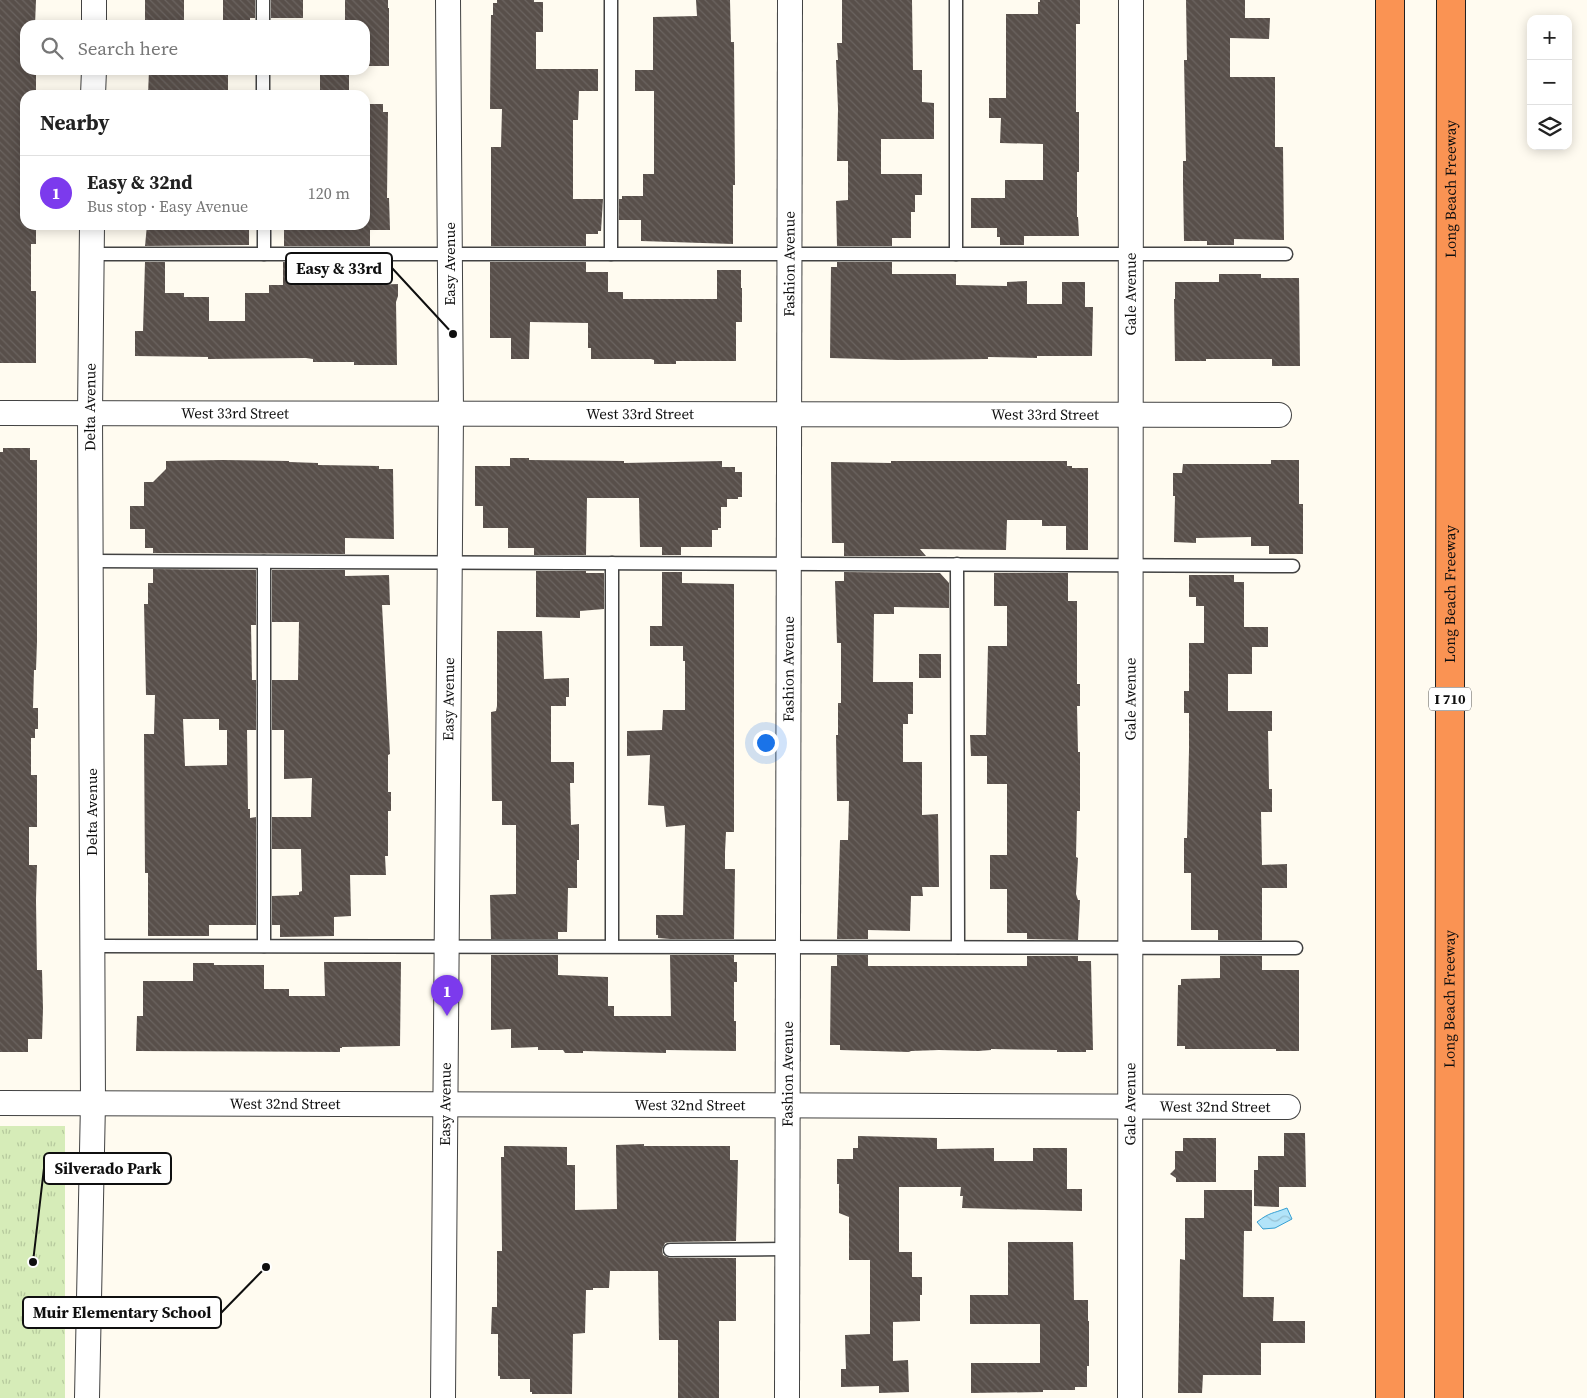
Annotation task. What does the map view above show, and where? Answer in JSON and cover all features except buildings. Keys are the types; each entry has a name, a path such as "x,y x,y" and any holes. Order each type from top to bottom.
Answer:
{"highway":[{"path":"1390,0 1390,1398"},
{"name":"Long Beach Freeway","path":"1449,1398 1451,0"}],"street":[{"path":"94,0 94,20"},
{"name":"Easy Avenue","path":"443,1398 451,414 448,0"},
{"name":"Fashion Avenue","path":"787,1398 790,0"},
{"name":"Gale Avenue","path":"1130,1398 1131,0"},
{"path":"93,90 94,75"},
{"name":"Delta Avenue","path":"86,1398 93,1102 90,414 92,230"},
{"name":"West 33rd Street","path":"0,413 1279,415"},
{"name":"West 32nd Street","path":"0,1103 1288,1107"}],"lane":[{"path":"262,0 263,20"},
{"path":"611,0 611,254"},
{"path":"956,0 956,254"},
{"path":"263,75 263,90"},
{"path":"264,230 264,254"},
{"path":"92,254 1286,254"},
{"path":"91,561 1293,566"},
{"path":"264,562 264,946"},
{"path":"612,563 612,946"},
{"path":"957,564 958,947"},
{"path":"92,946 1296,948"},
{"path":"670,1250 787,1249"}],"green space":[{"path":"0,1126 65,1126 65,1398 0,1398"}],"water":[{"path":"1287,1208 1292,1219 1275,1228 1263,1229 1257,1222 1268,1215"}],"place":[{"name":"Easy & 33rd","path":"453,334"},
{"name":"Easy & 32nd","path":"447,1016"},
{"name":"Silverado Park","path":"33,1262"},
{"name":"Muir Elementary School","path":"266,1267"}]}
